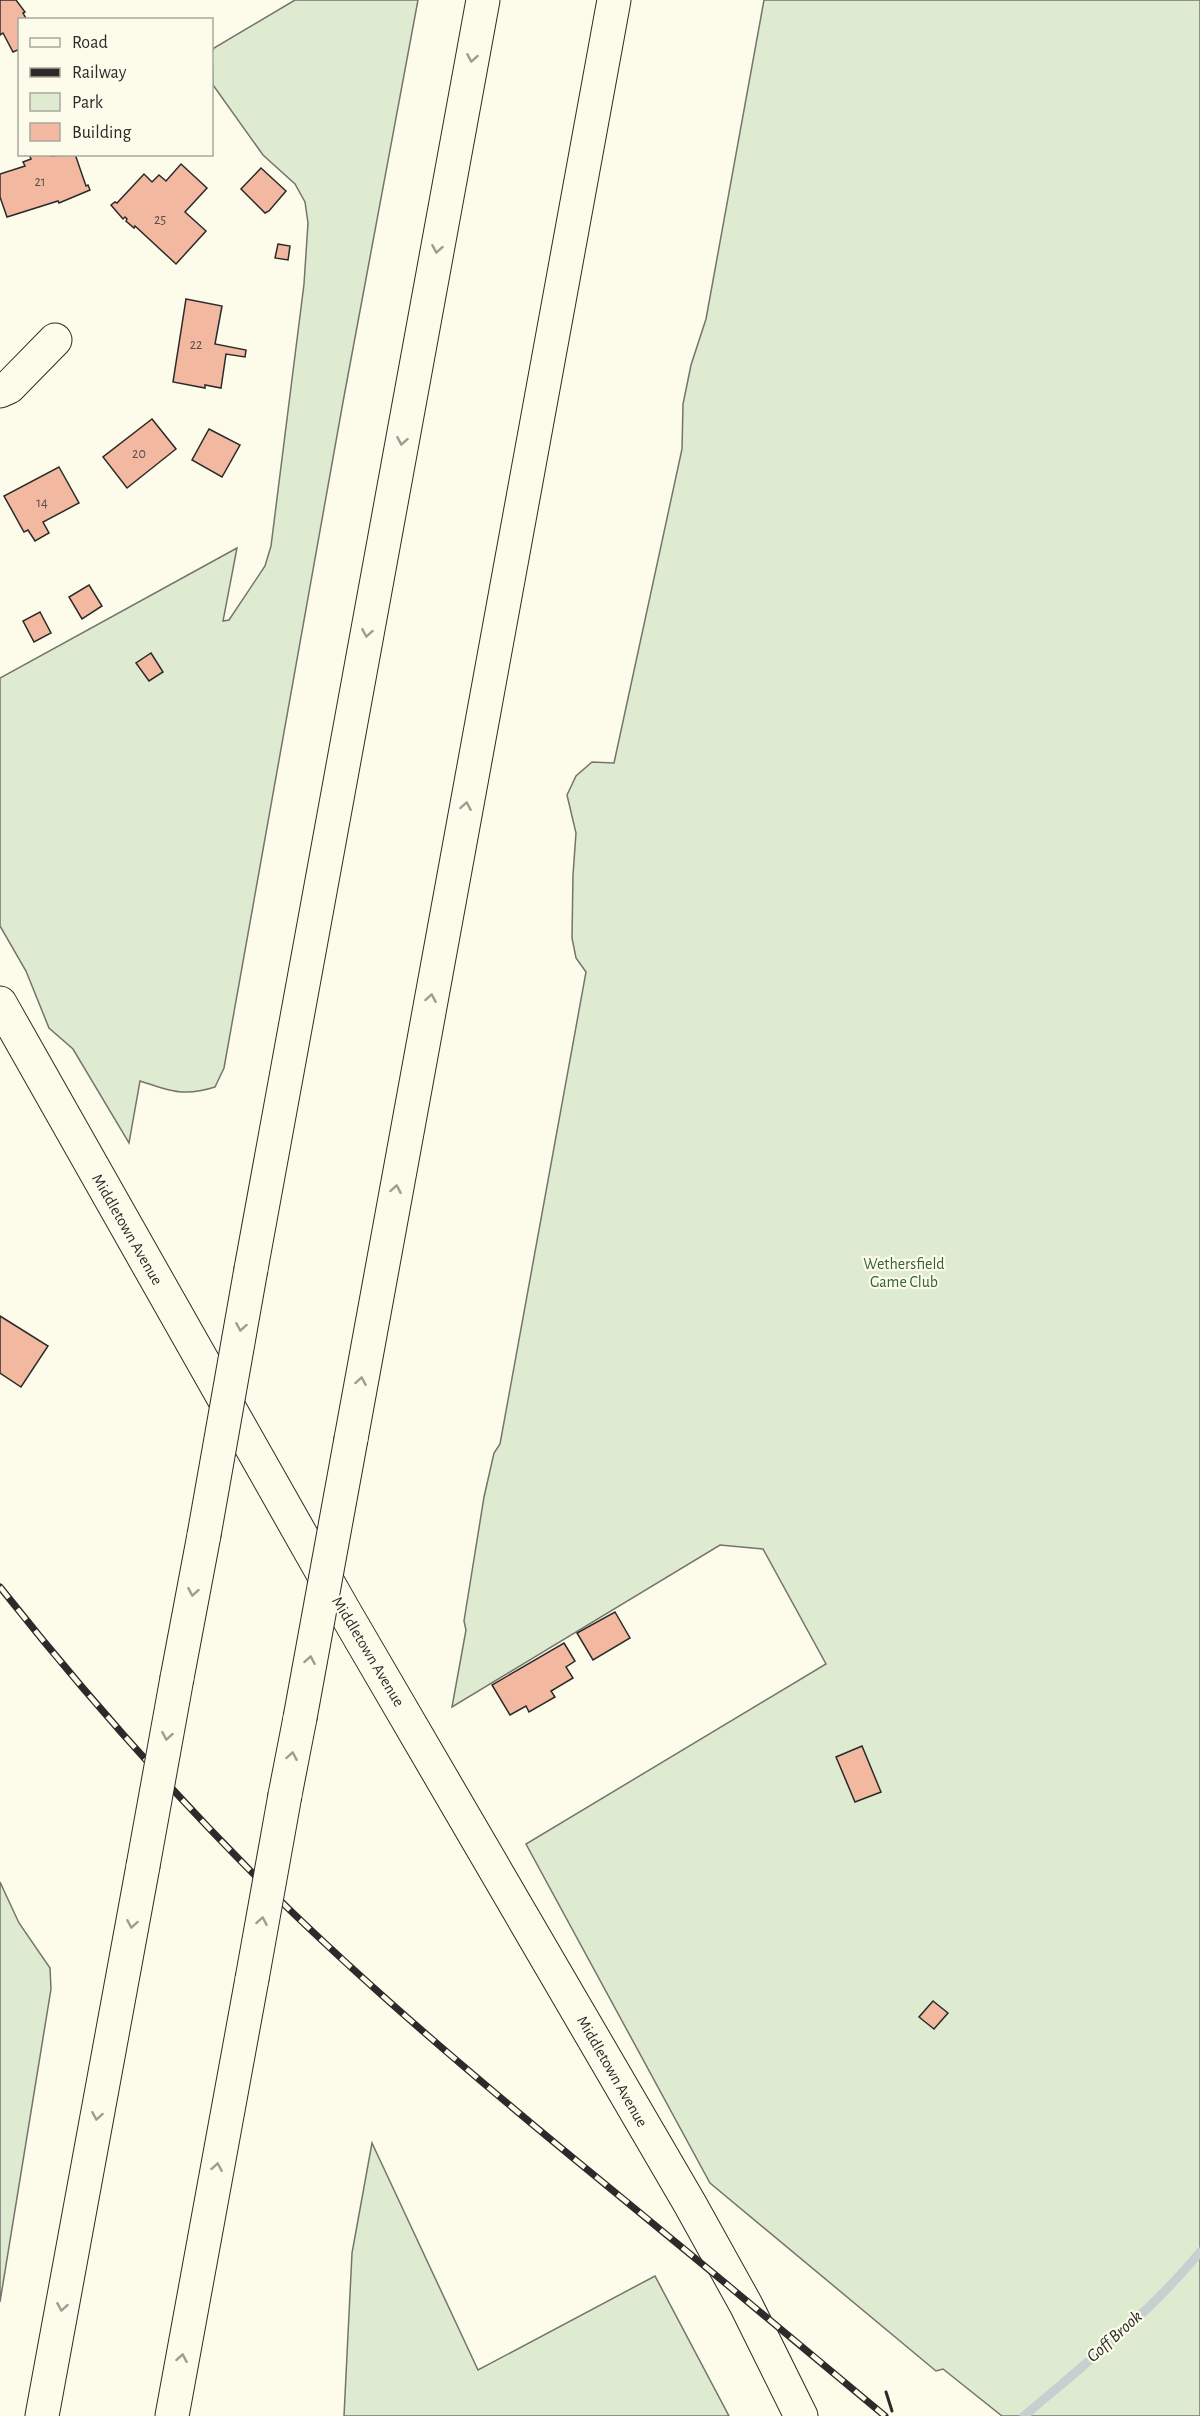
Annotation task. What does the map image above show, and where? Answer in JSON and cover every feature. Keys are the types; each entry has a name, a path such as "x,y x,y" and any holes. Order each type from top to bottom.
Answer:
{"main road":[{"path":"42,2416 483,0"},
{"path":"172,2416 614,0"},
{"path":"0,391 9,387 55,340"},
{"name":"Middletown Avenue","path":"0,1003 344,1608 684,2194 742,2297 801,2416"}],"green space":[{"path":"295,0 418,0 343,402 224,1068 215,1087 194,1092 177,1092 140,1081 129,1143 73,1049 49,1028 26,971 0,926 0,678 237,548 223,621 229,620 265,566 271,546 304,284 308,223 305,202 295,184 263,155 213,85 214,48"},
{"name":"Wethersfield Game Club","path":"764,0 1200,0 1200,2416 1002,2416 943,2369 936,2371 710,2183 526,1844 826,1664 763,1549 720,1545 452,1707 466,1630 464,1621 484,1497 494,1453 500,1444 586,972 576,958 572,938 576,833 567,795 576,776 592,762 614,763 682,449 683,404 691,365 706,319"},
{"path":"0,1882 19,1923 50,1968 51,1989 0,2302"},
{"path":"372,2143 478,2370 655,2276 729,2416 344,2416 352,2253"}],"building":[{"path":"0,0 16,0 25,12 23,13 26,18 18,18 18,50 13,52 3,33 0,35"},
{"path":"30,156 76,156 86,186 88,185 90,190 59,203 58,201 7,217 0,197 0,174 25,166 23,162 31,159"},
{"path":"181,164 207,188 185,212 206,231 176,264 135,226 134,228 126,221 125,217 123,219 111,205 117,203 144,174 152,182 159,175 166,181"},
{"path":"261,168 286,191 265,213 241,189"},
{"path":"278,244 290,246 288,260 275,258"},
{"path":"186,299 222,306 215,344 246,350 245,357 226,354 221,388 205,385 205,388 173,382"},
{"path":"152,419 176,449 127,488 103,457"},
{"path":"209,429 240,445 222,477 192,460"},
{"path":"59,467 79,503 43,522 49,533 35,541 28,530 24,532 4,496"},
{"path":"89,585 102,606 82,619 69,597"},
{"path":"40,612 51,633 34,642 23,621"},
{"path":"151,653 163,672 149,681 136,663"},
{"path":"0,1316 48,1346 21,1387 0,1373"},
{"path":"615,1612 630,1638 593,1660 577,1633"},
{"path":"564,1643 575,1661 566,1667 573,1678 551,1691 555,1697 529,1712 526,1706 510,1715 492,1685"},
{"path":"862,1746 881,1792 855,1802 836,1757"},
{"path":"933,2001 948,2013 934,2029 919,2017"}],"waterway":[{"name":"Goff Brook","path":"1024,2416 1138,2317 1200,2252"}],"railway":[{"path":"0,1587 105,1714 179,1796 294,1914 476,2077 885,2416"}],"wall":[{"path":"886,2392 892,2411"}]}
